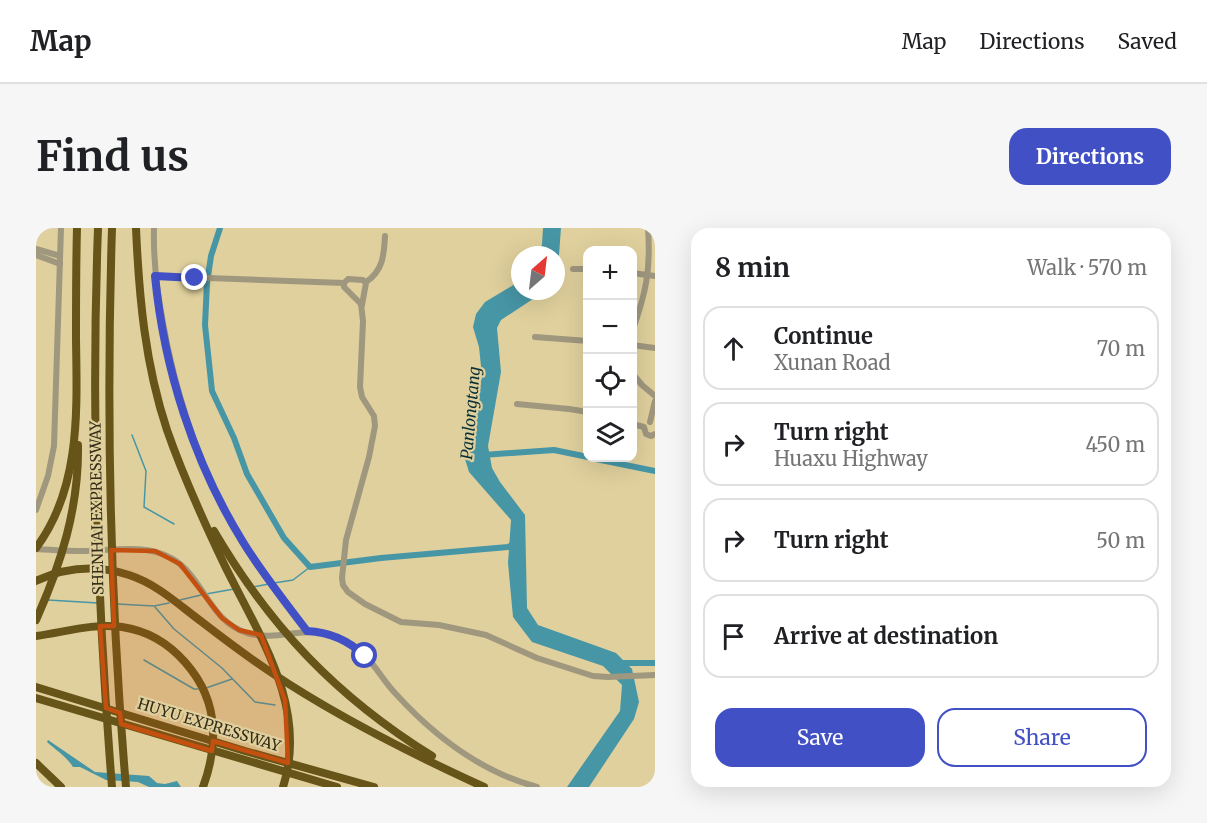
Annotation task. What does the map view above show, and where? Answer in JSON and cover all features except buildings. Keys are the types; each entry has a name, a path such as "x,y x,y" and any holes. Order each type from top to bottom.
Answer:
{"highway":[{"path":"36,620 56,572 71,523 77,486 77,228"},
{"name":"SHENHAI EXPRESSWAY","path":"98,228 95,365 98,590 112,787"},
{"name":"SHENHAI EXPRESSWAY","path":"112,228 108,366 109,480 113,613 126,787"},
{"path":"136,228 143,329 153,379 167,429 197,507 230,566 274,664 288,717 290,748 285,787"},
{"path":"36,548 50,527 63,497 76,451"},
{"path":"230,566 303,653 346,694 409,741 486,787"},
{"path":"40,579 71,570 100,568 130,575 158,589 273,674 321,703 486,787"},
{"path":"36,636 88,627 125,627 152,636 175,652 196,676 209,705 213,745 203,787"},
{"name":"HUYU EXPRESSWAY","path":"36,687 244,751 374,787"},
{"name":"HUYU EXPRESSWAY","path":"36,698 337,787"},
{"path":"36,763 61,787"}],"street":[{"path":"36,510 48,476 54,446 61,228"},
{"path":"154,228 155,276 177,391 195,444 216,494 238,533 307,631"},
{"path":"637,320 652,276 648,228"},
{"path":"385,236 382,262 375,275 366,282 361,304 363,321 360,387 364,402 374,416 375,426 344,555 343,585 351,595 396,621 440,625 478,633 503,641 537,657 593,676 655,675"},
{"path":"38,253 60,260"},
{"path":"573,269 583,269"},
{"path":"637,274 652,276"},
{"path":"155,276 344,283 348,279 366,282"},
{"path":"344,283 345,289 361,304"},
{"path":"535,337 583,341"},
{"path":"637,346 655,348"},
{"path":"637,378 655,396"},
{"path":"655,401 653,423 648,421 644,427 646,434 651,436 655,434"},
{"path":"517,404 583,411"},
{"path":"637,425 644,427"},
{"path":"36,548 57,551 155,551 172,558 180,564 230,625 248,633 268,635 307,631 330,634 355,646 404,703 432,730 480,763 506,776 537,787"}],"highlighted area":[{"path":"111,550 155,551 180,564 222,618 239,630 261,635 285,700 288,763 213,741 212,751 121,724 120,713 106,708 104,694 100,626 114,626"}],"water":[{"path":"543,228 561,228 560,246 541,246"},
{"path":"511,286 511,300 531,300 501,320 497,328 501,372 488,446 492,468 525,515 527,608 538,625 616,653 632,669 639,702 634,719 589,787 567,787 620,711 622,685 603,666 532,642 513,617 508,563 511,520 469,472 465,459 482,376 479,347 473,327 476,314 485,302"},
{"path":"48,740 95,772 149,776 157,783 177,781 181,787 149,787 138,782 106,780 80,767 73,767 47,742"}],"waterway":[{"path":"220,228 211,256 207,283 205,325 212,391 234,438 247,474 284,538 310,567 381,558 508,547 516,543"},
{"path":"132,435 146,471 144,507 174,524"},
{"name":"Panlongtang","path":"483,455 554,450 583,456"},
{"path":"611,462 655,471"},
{"path":"274,583 293,580 310,567"},
{"path":"253,587 269,584"},
{"path":"206,594 234,589"},
{"path":"180,600 201,595"},
{"path":"48,600 98,603"},
{"path":"117,604 154,606 169,603"},
{"path":"155,607 174,629 222,668 255,702 275,705"},
{"path":"144,660 194,689 198,689"},
{"path":"619,663 655,663"},
{"path":"206,688 232,679"}],"route":[{"path":"195,278 155,276 177,391 195,444 216,494 243,543 307,631 330,634 343,639 365,656"}]}
